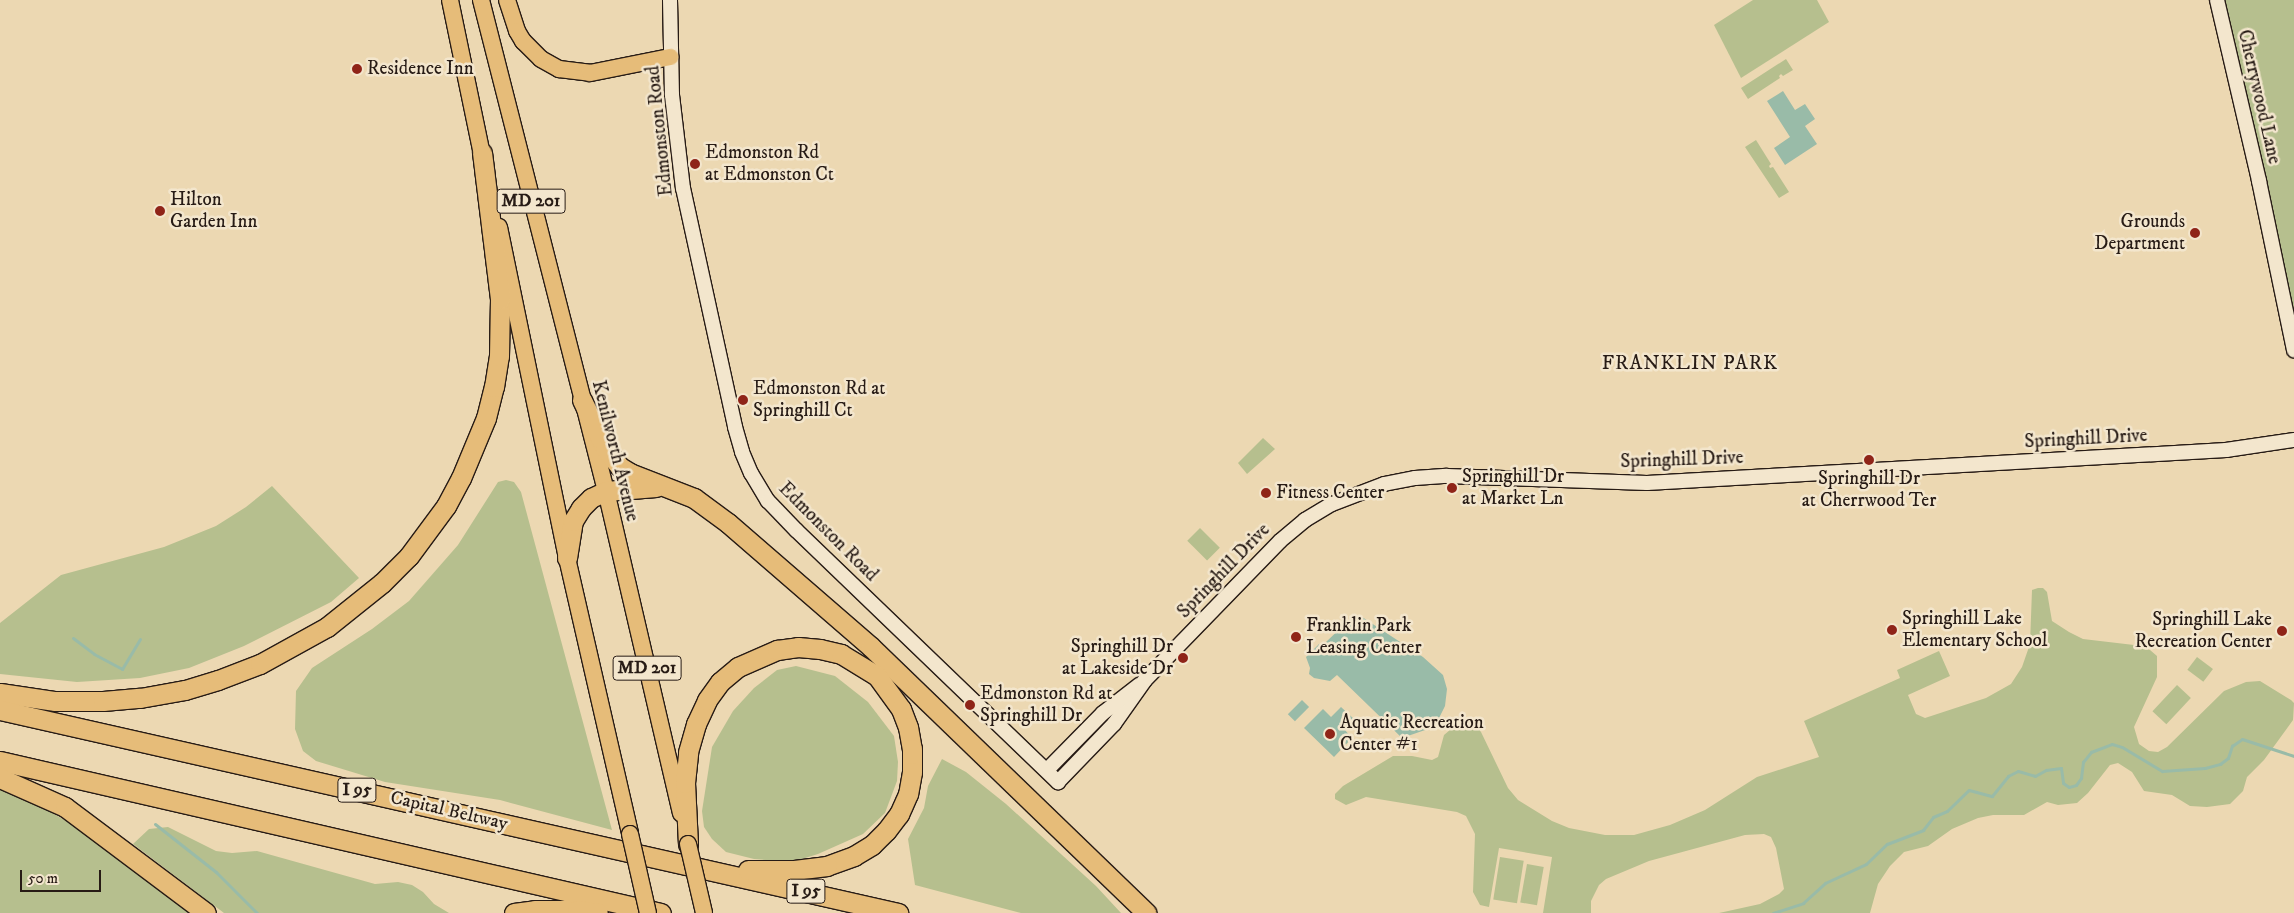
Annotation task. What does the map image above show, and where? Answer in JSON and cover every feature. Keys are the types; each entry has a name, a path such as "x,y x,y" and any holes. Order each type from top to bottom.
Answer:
{"highway":[{"path":"0,693 55,701 103,701 185,690 218,680 260,664 328,627 382,583 409,556 446,506 461,478 486,418 494,387 499,356 500,299 482,153"},
{"path":"582,400 605,448 620,467 630,474 681,492 709,508 831,612 1146,913"},
{"path":"567,558 568,539 572,522 581,508 591,498 606,492 638,487 667,487"},
{"path":"688,844 684,783 688,752 696,724 707,700 720,682 738,667 756,657 776,650 798,647 820,648 840,654 877,676 901,708 908,727 912,749 912,772 908,794 898,814 886,831 872,844 854,856 827,866 794,870 714,870"},
{"name":"Capital Beltway","path":"0,710 898,913"},
{"path":"0,761 661,913"},
{"path":"0,778 64,807 206,913"},
{"path":"514,913 535,910 576,910 598,913"}],"main road":[{"name":"Kenilworth Avenue","path":"481,0 606,492 704,913"},
{"path":"488,0 493,50"},
{"path":"507,0 517,31 523,41 541,59 559,69 590,73 670,57"},
{"name":"MD 201","path":"450,5 567,558 648,913"}],"street":[{"name":"Edmonston Road","path":"670,0 670,57 674,119 684,188 735,427 750,473 768,501 796,530 1058,782"},
{"name":"Cherrywood Lane","path":"2217,0 2259,181 2294,350"},
{"name":"Springhill Drive","path":"1047,770 1103,714 1145,680 1288,533 1315,514 1340,500 1394,482 1447,476 1656,482 2226,450 2294,440"},
{"name":"Springhill Drive","path":"1058,782 1114,724 1145,680"}],"shaded area":[{"path":"1753,0 1817,0 1829,22 1741,78 1714,25"},
{"path":"2217,0 2294,0 2294,350"},
{"path":"1786,59 1793,70 1783,76 1781,74 1780,78 1748,99 1741,88"},
{"path":"1783,91 1795,110 1805,104 1815,119 1805,126 1817,144 1785,165 1774,148 1790,137 1767,101"},
{"path":"1756,140 1771,164 1770,168 1773,167 1789,192 1779,198 1745,147"},
{"path":"1263,438 1275,449 1247,474 1238,463"},
{"path":"506,480 514,482 521,492 612,830 500,800 385,782 316,761 303,751 295,729 296,691 312,668 372,629 409,601 458,545 498,482"},
{"path":"272,486 359,578 331,602 244,646 189,668 140,678 77,682 0,674 0,623 61,575 164,547 216,526 246,507"},
{"path":"1200,528 1220,548 1207,561 1187,541"},
{"path":"2043,588 2047,592 2052,621 2069,632 2083,639 2134,645 2150,650 2157,656 2157,677 2134,727 2139,744 2149,751 2158,752 2167,747 2224,691 2246,682 2260,681 2294,703 2293,720 2264,760 2247,777 2243,791 2230,804 2207,807 2190,806 2172,795 2144,791 2132,772 2118,763 2110,765 2088,793 2077,803 2058,805 2047,802 2024,815 1993,815 1978,818 1952,829 1928,846 1904,852 1890,866 1878,884 1870,913 1719,913 1760,904 1779,894 1784,889 1776,848 1771,837 1764,834 1745,835 1649,861 1606,879 1599,885 1591,901 1591,913 1543,913 1552,857 1499,848 1489,907 1480,905 1473,892 1475,834 1466,816 1457,812 1366,797 1346,805 1335,799 1335,794 1343,786 1393,756 1412,756 1432,760 1438,757 1444,735 1463,719 1469,718 1481,732 1508,788 1518,800 1552,821 1569,828 1605,835 1634,835 1670,825 1705,810 1757,777 1819,757 1804,721 1900,678 1897,670 1939,651 1950,676 1908,695 1916,714 1925,718 1986,698 2011,684 2022,667 2030,644 2032,590"},
{"path":"1359,615 1423,657 1443,675 1447,689 1445,706 1439,718 1428,729 1402,738 1337,675 1330,681 1314,678 1309,674 1310,668 1306,657 1319,644 1326,642 1347,622"},
{"path":"2197,657 2213,669 2203,682 2187,670"},
{"path":"796,666 835,676 868,702 894,736 898,762 897,781 885,813 863,834 818,854 792,862 754,859 726,852 712,839 704,827 702,811 712,747 733,711 754,688 777,670"},
{"path":"2177,685 2191,698 2166,724 2152,711"},
{"path":"1302,700 1309,707 1295,721 1288,714"},
{"name":"Aquatic Recreation Center #1","path":"1341,707 1354,719 1344,729 1352,738 1334,757 1304,728 1323,709 1331,717"},
{"path":"942,759 966,772 1006,804 1096,886 1121,913 1021,913 915,885 908,839 924,808 928,786"},
{"path":"0,789 30,800 90,835 191,913 0,913"},
{"path":"168,827 216,851 232,853 257,851 375,884 398,882 412,885 423,892 434,904 449,913 224,913 133,844 149,829"},
{"path":"1500,857 1524,861 1517,903 1493,899"},
{"path":"1527,864 1544,867 1537,905 1520,902"}],"waterway":[{"path":"73,638 94,654 122,669 140,639"},
{"path":"1773,913 1803,903 1825,883 1866,864 1887,844 1923,830 1933,817 1947,811 1969,790 1992,796 2008,776 2018,771 2035,776 2046,770 2061,768 2063,783 2069,787 2076,785 2081,778 2083,762 2091,752 2112,744 2122,747 2162,771 2205,768 2220,764 2228,758 2232,746 2242,739 2294,756"},
{"path":"155,824 216,872 257,913"}],"place":[{"name":"Residence Inn","path":"357,69"},
{"name":"Edmonston Rd at Edmonston Ct","path":"695,164"},
{"name":"Hilton Garden Inn","path":"160,211"},
{"name":"Grounds Department","path":"2195,233"},
{"name":"Edmonston Rd at Springhill Ct","path":"743,400"},
{"name":"Springhill Dr at Cherrwood Ter","path":"1869,460"},
{"name":"Springhill Dr at Market Ln","path":"1452,488"},
{"name":"Fitness Center","path":"1266,493"},
{"name":"Springhill Lake Elementary School","path":"1892,630"},
{"name":"Springhill Lake Recreation Center","path":"2282,631"},
{"name":"Franklin Park Leasing Center","path":"1296,637"},
{"name":"Springhill Dr at Lakeside Dr","path":"1183,658"},
{"name":"Edmonston Rd at Springhill Dr","path":"970,705"},
{"name":"Aquatic Recreation Center #1","path":"1330,734"}],"district":[{"name":"FRANKLIN PARK","path":"1690,363"}]}
